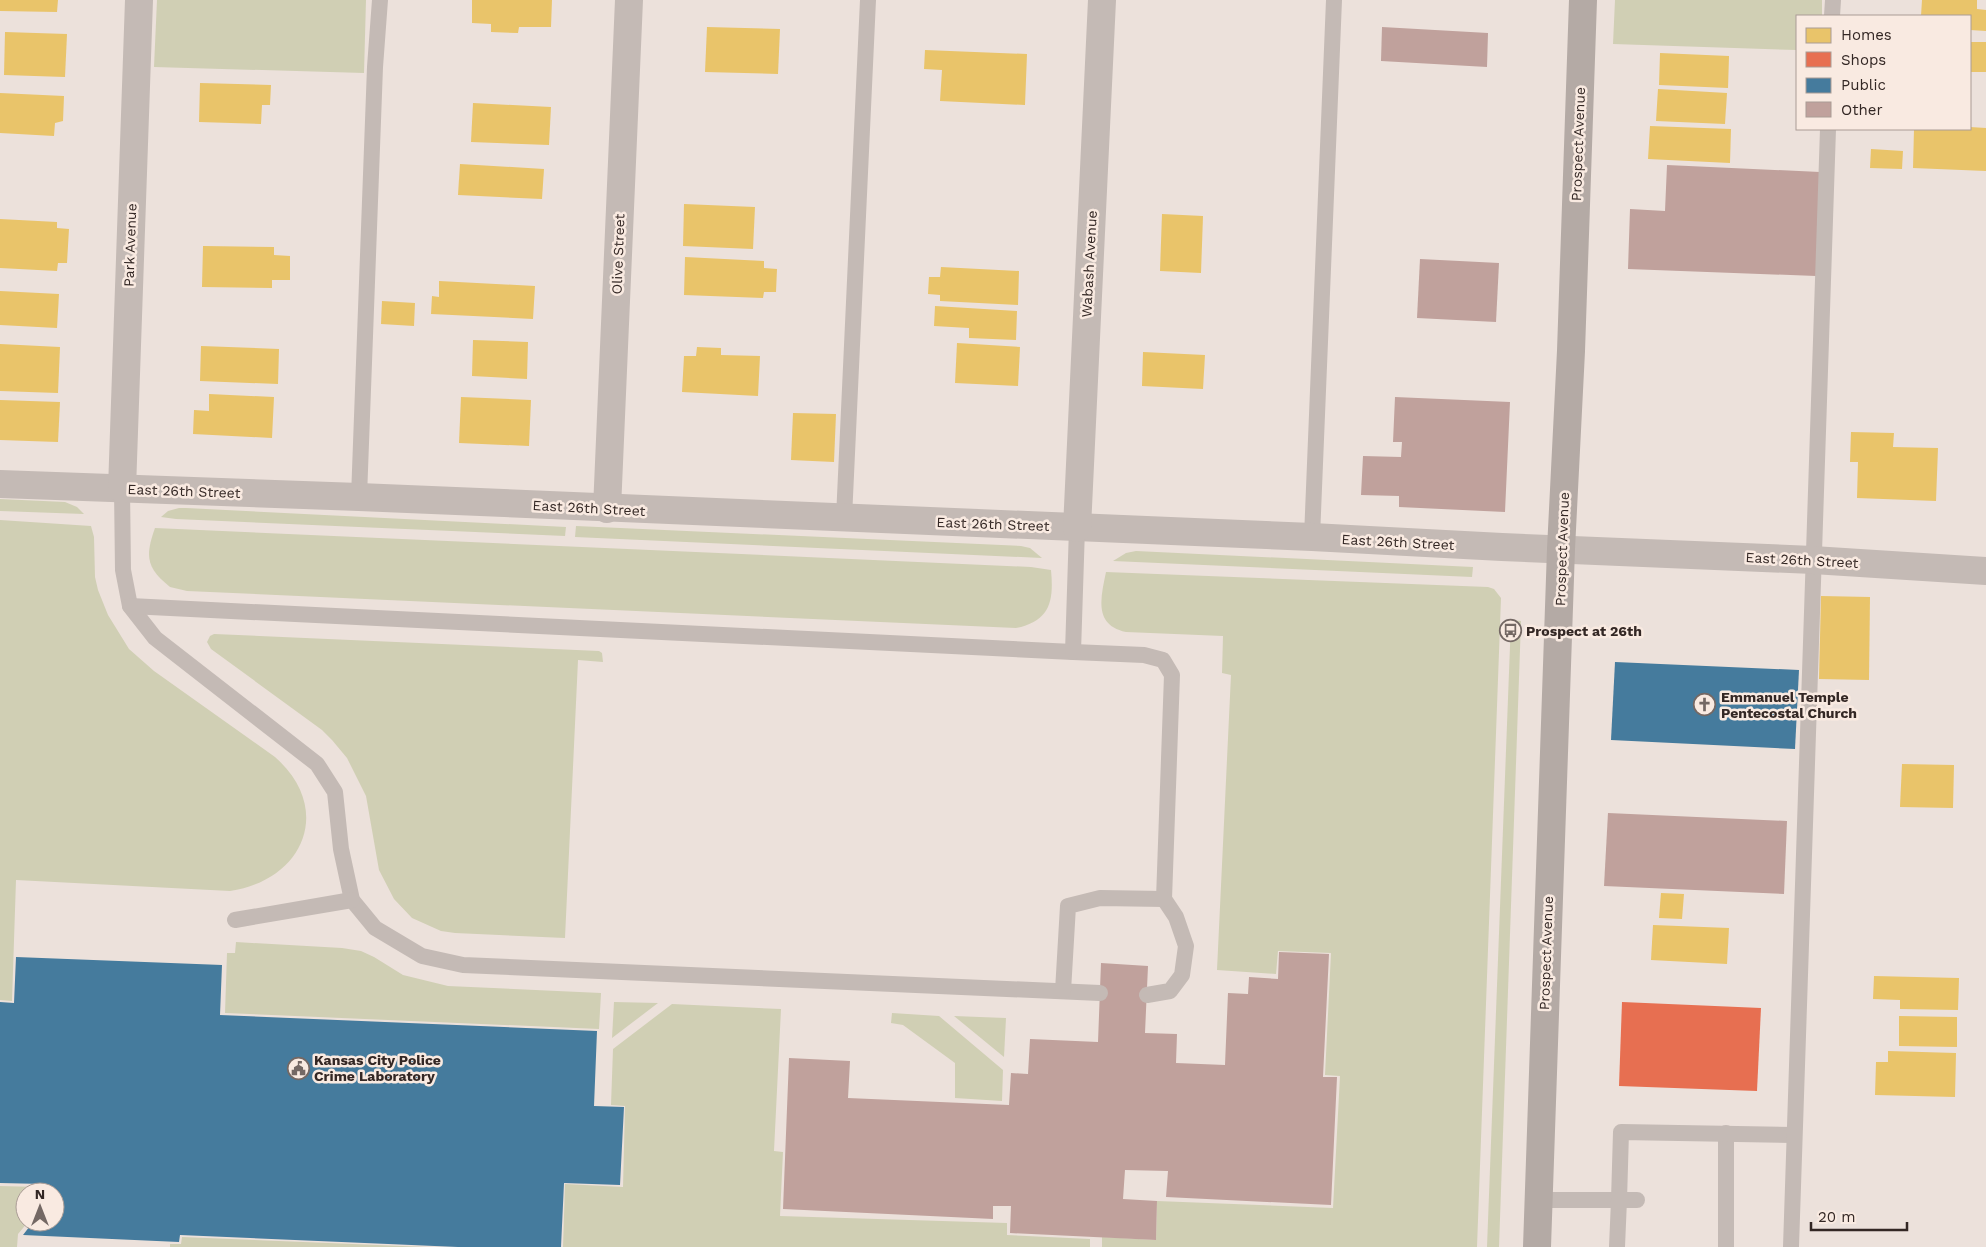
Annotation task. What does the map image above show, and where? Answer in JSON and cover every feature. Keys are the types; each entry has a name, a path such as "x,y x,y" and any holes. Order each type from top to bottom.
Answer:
{"main road":[{"name":"Prospect Avenue","path":"1537,1247 1537,1200 1561,549 1583,0"}],"street":[{"name":"Park Avenue","path":"122,489 139,0"},
{"name":"Olive Street","path":"607,509 629,0"},
{"name":"Wabash Avenue","path":"1077,528 1102,0"},
{"name":"East 26th Street","path":"0,484 1312,537 1812,560 1986,571"}],"lane":[{"path":"358,497 375,67 380,0"},
{"path":"844,518 868,0"},
{"path":"1312,537 1334,0"},
{"path":"1832,15 1833,0"},
{"path":"1791,1247 1812,560 1828,130"},
{"path":"122,489 122,570 130,606 155,638 317,764 334,792 341,849 352,900 375,928 422,956 463,965 1100,993"},
{"path":"1073,652 1077,528"},
{"path":"130,606 1144,655 1163,660 1172,675 1164,899 1176,917 1186,946 1182,975 1170,991 1147,995"},
{"path":"1063,991 1068,906 1100,898 1164,899"},
{"path":"235,920 352,900"},
{"path":"1618,1247 1621,1132 1794,1134"},
{"path":"1726,1134 1719,1200 1726,1247"},
{"path":"1537,1200 1637,1200"}],"green space":[{"path":"157,0 366,0 364,73 154,67"},
{"path":"1615,0 1822,0 1822,15 1796,15 1796,50 1613,44"},
{"path":"0,499 65,502 77,507 84,514 0,511"},
{"path":"179,508 566,527 565,536 161,517 168,511"},
{"path":"0,520 91,526 94,537 95,577 98,590 108,615 129,649 154,671 275,757 293,777 303,798 306,819 302,839 292,857 277,873 256,884 230,891 16,880 12,1001 0,1000"},
{"path":"576,526 1021,546 1030,548 1042,558 575,537"},
{"path":"155,528 1031,567 1051,570 1052,591 1043,615 1027,625 1016,628 187,591 170,587 156,574 152,567 149,554"},
{"path":"1136,551 1473,567 1472,577 1113,561 1126,553"},
{"path":"1106,572 1488,587 1494,589 1501,598 1477,1247 1102,1247 1102,1237 1156,1240 1157,1201 1333,1208 1340,1076 1325,1075 1331,953 1278,951 1276,974 1217,970 1231,675 1222,673 1223,636 1126,632 1115,628 1108,623 1102,609 1101,600"},
{"path":"1511,620 1521,621 1499,1247 1487,1247"},
{"path":"214,634 599,651 602,653 603,662 578,660 565,938 455,933 441,931 412,918 394,899 379,870 366,796 347,758 322,730 211,649 207,642 210,636"},
{"path":"236,942 342,948 361,951 403,975 448,986 601,993 599,1029 225,1013 227,953 235,953"},
{"path":"614,1002 658,1003 612,1038"},
{"path":"672,1004 781,1009 774,1151 783,1152 780,1216 1007,1223 1007,1235 1090,1239 1090,1247 563,1247 565,1184 623,1187 625,1106 611,1105 613,1049"},
{"path":"892,1013 939,1016 1003,1070 1002,1101 955,1098 955,1063 903,1025 891,1023"},
{"path":"954,1016 1006,1018 1004,1057"},
{"path":"0,1186 15,1186 15,1232 20,1232 17,1247 0,1247"},
{"path":"182,1237 427,1247 170,1247 170,1244 181,1244"}],"building: Homes":[{"path":"0,0 58,0 57,12 0,11"},
{"path":"472,0 552,0 551,27 519,27 518,33 491,32 491,24 472,23"},
{"path":"1922,0 1977,0 1977,9 1986,10 1986,31 1971,30 1971,15 1921,15"},
{"path":"707,27 780,29 778,74 705,72"},
{"path":"5,32 67,34 65,77 4,75"},
{"path":"1971,42 1986,42 1986,72 1971,72"},
{"path":"925,50 1027,54 1025,105 940,101 942,70 924,69"},
{"path":"1660,53 1729,56 1728,88 1659,85"},
{"path":"200,83 271,85 270,105 262,105 261,124 199,122"},
{"path":"1658,89 1727,93 1725,124 1656,121"},
{"path":"0,93 64,96 63,121 55,123 54,136 0,133"},
{"path":"473,103 551,107 549,145 471,142"},
{"path":"1650,126 1731,129 1730,163 1648,159"},
{"path":"1971,127 1986,128 1986,171 1913,168 1914,130 1971,130"},
{"path":"1871,149 1903,151 1902,169 1870,168"},
{"path":"460,164 544,169 542,199 458,195"},
{"path":"684,204 755,207 753,249 683,246"},
{"path":"1162,214 1203,216 1201,273 1160,271"},
{"path":"0,219 57,222 57,228 69,229 67,263 58,263 57,271 0,268"},
{"path":"203,246 274,247 274,255 290,256 290,280 272,280 272,288 202,287"},
{"path":"685,257 764,261 764,268 777,269 776,292 764,292 763,298 684,295"},
{"path":"941,267 1019,271 1018,305 940,301 940,295 928,294 929,277 940,277"},
{"path":"439,281 535,286 533,319 431,314 432,296 439,297"},
{"path":"0,291 59,294 57,328 0,325"},
{"path":"382,301 415,303 414,326 381,324"},
{"path":"935,306 1017,311 1016,340 969,338 969,328 934,326"},
{"path":"473,340 528,342 527,379 472,376"},
{"path":"957,343 1020,347 1018,386 955,383"},
{"path":"0,344 60,347 58,393 0,391"},
{"path":"201,346 279,349 278,384 200,381"},
{"path":"697,347 721,348 721,355 760,356 758,396 682,392 684,356 696,356"},
{"path":"1143,352 1205,355 1203,389 1142,386"},
{"path":"209,394 274,397 272,438 193,434 194,410 209,411"},
{"path":"461,397 531,400 529,446 459,443"},
{"path":"0,400 60,402 58,442 0,440"},
{"path":"793,413 836,414 834,462 791,460"},
{"path":"1851,432 1894,433 1893,447 1938,448 1936,501 1857,498 1858,462 1850,462"},
{"path":"1821,596 1870,597 1869,680 1819,679"},
{"path":"1902,764 1954,765 1953,808 1900,807"},
{"path":"1661,893 1684,894 1682,919 1659,918"},
{"path":"1653,925 1729,928 1727,964 1651,960"},
{"path":"1874,976 1959,978 1958,1010 1900,1009 1900,1000 1873,999"},
{"path":"1899,1016 1957,1017 1957,1047 1899,1046"},
{"path":"1888,1051 1956,1053 1955,1097 1875,1095 1876,1062 1888,1062"}],"building: Shops":[{"path":"1622,1002 1761,1008 1757,1091 1619,1086"}],"building: Public":[{"name":"Emmanuel Temple Pentecostal Church","path":"1615,662 1799,670 1795,749 1611,740"},
{"name":"Kansas City Police Crime Laboratory","path":"16,957 222,965 220,1015 597,1031 594,1106 624,1107 620,1185 564,1183 561,1247 458,1247 180,1235 179,1242 23,1235 25,1232 65,1232 65,1182 0,1183 0,1002 14,1003"}],"building: Other":[{"path":"1382,27 1488,33 1487,67 1381,61"},
{"path":"1667,165 1820,172 1816,276 1628,269 1630,209 1665,211"},
{"path":"1420,259 1499,263 1496,322 1417,318"},
{"path":"1395,397 1510,402 1505,512 1399,507 1399,496 1361,495 1363,456 1401,457 1402,442 1393,442"},
{"path":"1608,813 1787,821 1784,894 1604,886"},
{"path":"1279,952 1329,954 1323,1077 1337,1077 1331,1205 1166,1197 1168,1171 1125,1170 1123,1199 1157,1201 1156,1240 1010,1233 1011,1206 993,1206 993,1219 783,1209 789,1058 850,1061 848,1098 1009,1105 1011,1073 1028,1074 1030,1039 1098,1042 1101,963 1148,966 1145,1033 1177,1034 1176,1063 1225,1065 1228,993 1248,994 1249,977 1278,979"}],"place":[{"name":"Prospect at 26th","path":"1510,631"},
{"name":"Emmanuel Temple Pentecostal Church","path":"1705,705"},
{"name":"Kansas City Police Crime Laboratory","path":"298,1068"}]}
